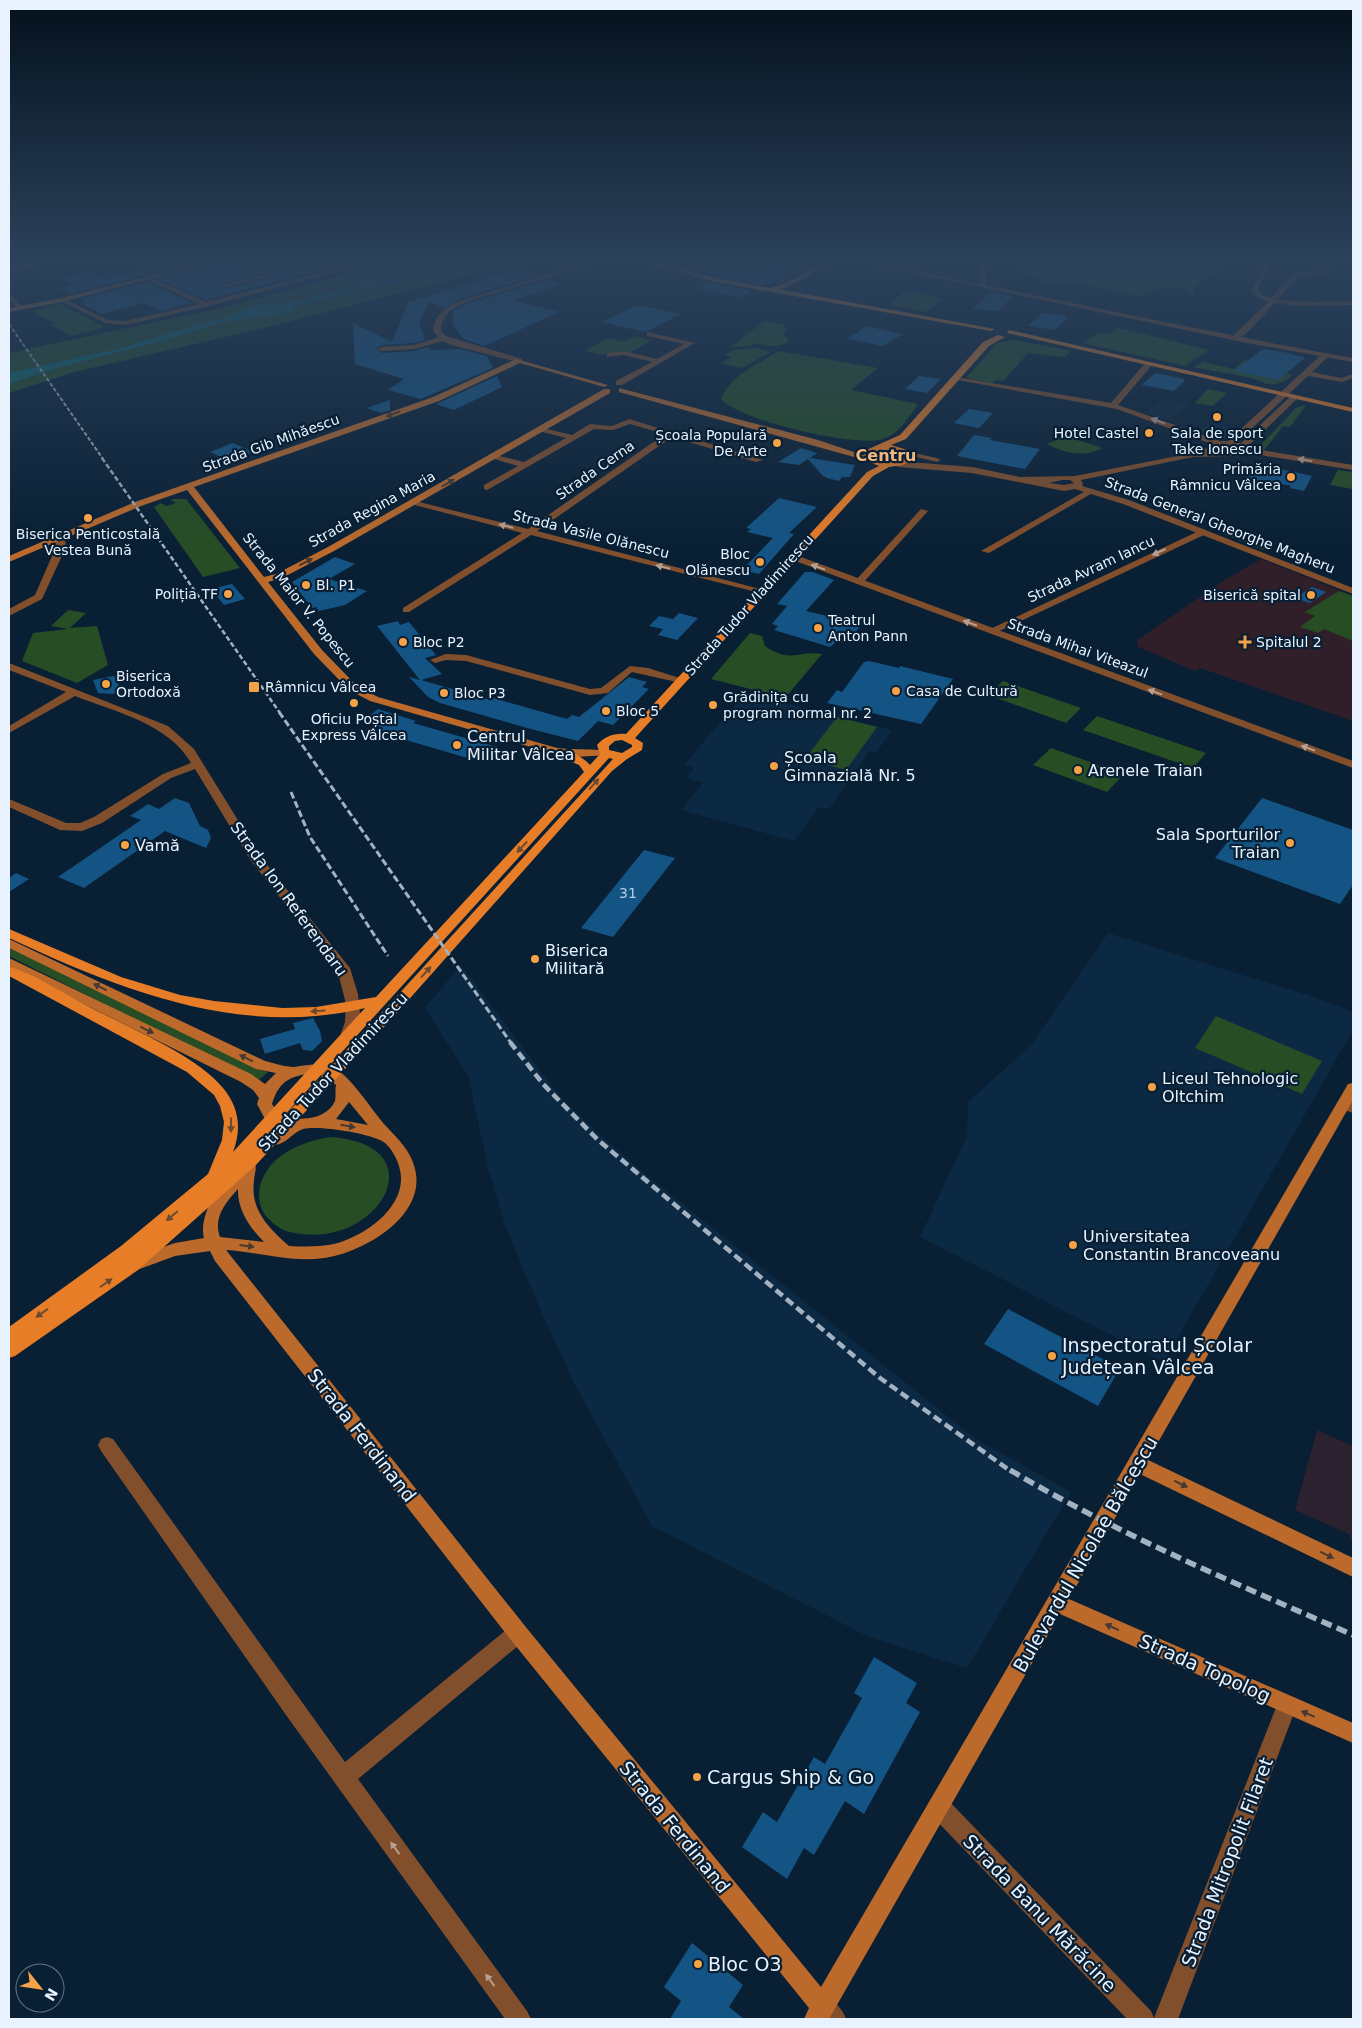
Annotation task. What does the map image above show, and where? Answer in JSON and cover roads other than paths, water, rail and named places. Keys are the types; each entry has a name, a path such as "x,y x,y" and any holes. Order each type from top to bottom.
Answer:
{"main road":[{"path":"870,474 870,459 867,453 902,437 973,359"},
{"path":"1124,359 1353,410"},
{"path":"518,361 605,388 621,386 870,459 894,464"},
{"name":"Strada Gib Mihăescu","path":"9,559 164,495 436,399 518,361"},
{"name":"Strada Regina Maria","path":"262,581 279,576 331,549 542,429 605,388"},
{"path":"815,442 905,451 902,437"},
{"name":"Strada Tudor Vladimirescu","path":"9,1336 120,1258 208,1184 250,1144 383,1000 561,813 623,756 634,752 638,748 635,741 629,738 681,680 870,474 909,458 905,451"},
{"path":"164,495 181,494 198,497 205,486 222,475"},
{"name":"Strada Maior V. Popescu","path":"189,487 322,657 344,680 362,694 552,750 574,754 606,750"},
{"path":"623,756 606,750 612,738 629,738"},
{"path":"552,750 583,763 590,772"},
{"name":"Strada Tudor Vladimirescu","path":"9,1351 132,1265 253,1160 391,1011 561,813 606,750"},
{"path":"9,934 117,980 178,998 225,1007 286,1012 358,1007 383,1000"},
{"path":"9,942 261,1065 293,1072"},
{"path":"9,962 246,1078 258,1086 275,1119 282,1123 303,1125 341,1124 387,1138"},
{"path":"9,971 120,1030 214,1085 228,1105 231,1116 230,1139 208,1184"},
{"path":"132,1265 175,1248 193,1245 231,1244 284,1251 315,1253 350,1245 378,1230 394,1214 405,1197 409,1179 406,1162 339,1078 323,1070 303,1069 275,1082 266,1103 266,1132 253,1160 245,1187 250,1213 262,1231 284,1251"},
{"path":"253,1160 280,1135 325,1118 338,1108 343,1100 343,1084"},
{"name":"Bulevardul Nicolae Bălcescu","path":"824,2015 939,1807 1056,1603 1348,1106 1353,1088"},
{"name":"Strada Ferdinand","path":"253,1160 212,1212 209,1223 209,1234 229,1267 518,1633 824,2015"},
{"path":"1137,1463 1353,1568"},
{"name":"Strada Topolog","path":"1056,1603 1353,1734"}],"street":[{"path":"510,359 518,361"},
{"path":"648,359 658,361"},
{"path":"621,386 662,359"},
{"path":"1231,443 1322,359"},
{"path":"1113,406 1149,364"},
{"path":"1306,373 1342,380 1353,376"},
{"path":"956,378 1113,406 1218,445 1223,452 1233,454"},
{"path":"1194,455 1241,453 1295,397"},
{"path":"487,487 593,426 613,428 629,421 759,460"},
{"path":"542,429 572,437"},
{"name":"Strada Cerna","path":"406,610 530,532 672,433"},
{"path":"894,464 972,470 1055,482 1064,488 1075,483 1194,455 1218,445 1231,443 1244,448 1353,468"},
{"path":"905,451 972,470"},
{"path":"494,456 524,465"},
{"name":"Strada General Gheorghe Magheru","path":"1075,483 1353,591"},
{"path":"986,550 1092,491"},
{"name":"Strada Vasile Olănescu","path":"414,502 761,592"},
{"path":"859,582 924,511"},
{"name":"Strada Avram Iancu","path":"992,631 1203,532"},
{"path":"9,613 39,597 61,547 60,537"},
{"name":"Strada Mihai Viteazul","path":"793,557 1353,765"},
{"path":"434,660 466,658 597,693 604,691 630,669 644,670 681,680"},
{"name":"Strada Ion Referendaru","path":"9,666 164,728 190,751 255,858 343,968 348,979 353,1015 351,1027 340,1050 323,1070"},
{"path":"9,730 74,692"},
{"path":"9,803 64,828 82,827 98,820 167,776 198,764"},
{"path":"107,1445 519,2019"},
{"path":"344,1777 518,1633"},
{"name":"Strada Mitropolit Filaret","path":"1166,2019 1287,1705"},
{"name":"Strada Banu Mărăcine","path":"939,1807 1142,2019"}],"railway":[{"path":"33,359 103,459"},
{"path":"102,458 280,713"},
{"path":"279,712 511,1043"},
{"path":"291,792 310,837 388,956"},
{"path":"510,1042 543,1084 597,1139 880,1378 1012,1472"},
{"path":"1010,1470 1136,1537 1222,1578 1353,1635"}],"place":[{"name":"Sala de sport Take Ionescu","path":"1217,417"},
{"name":"Hotel Castel","path":"1149,433"},
{"name":"Școala Populară De Arte","path":"777,443"},
{"name":"Primăria Râmnicu Vâlcea","path":"1291,477"},
{"name":"Biserica Penticostală Vestea Bună","path":"88,518"},
{"name":"Bloc Olănescu","path":"760,562"},
{"name":"Bl. P1","path":"306,585"},
{"name":"Poliția TF","path":"228,594"},
{"name":"Biserică spital","path":"1311,595"},
{"name":"Teatrul Anton Pann","path":"818,628"},
{"name":"Bloc P2","path":"403,642"},
{"name":"Spitalul 2","path":"1245,642"},
{"name":"Biserica Ortodoxă","path":"106,684"},
{"name":"Râmnicu Vâlcea","path":"254,687"},
{"name":"Casa de Cultură","path":"896,691"},
{"name":"Bloc P3","path":"444,693"},
{"name":"Oficiu Poștal Express Vâlcea","path":"354,703"},
{"name":"Grădinița cu program normal nr. 2","path":"713,705"},
{"name":"Bloc 5","path":"606,711"},
{"name":"Centrul Militar Vâlcea","path":"457,745"},
{"name":"Școala Gimnazială Nr. 5","path":"774,766"},
{"name":"Arenele Traian","path":"1078,770"},
{"name":"Sala Sporturilor Traian","path":"1290,843"},
{"name":"Vamă","path":"125,845"},
{"name":"Biserica Militară","path":"535,959"},
{"name":"Liceul Tehnologic Oltchim","path":"1152,1087"},
{"name":"Universitatea Constantin Brancoveanu","path":"1073,1245"},
{"name":"Inspectoratul Școlar Județean Vâlcea","path":"1052,1356"},
{"name":"Cargus Ship & Go","path":"697,1777"},
{"name":"Bloc O3","path":"698,1964"}],"district":[{"name":"Centru","path":"886,455"}]}
